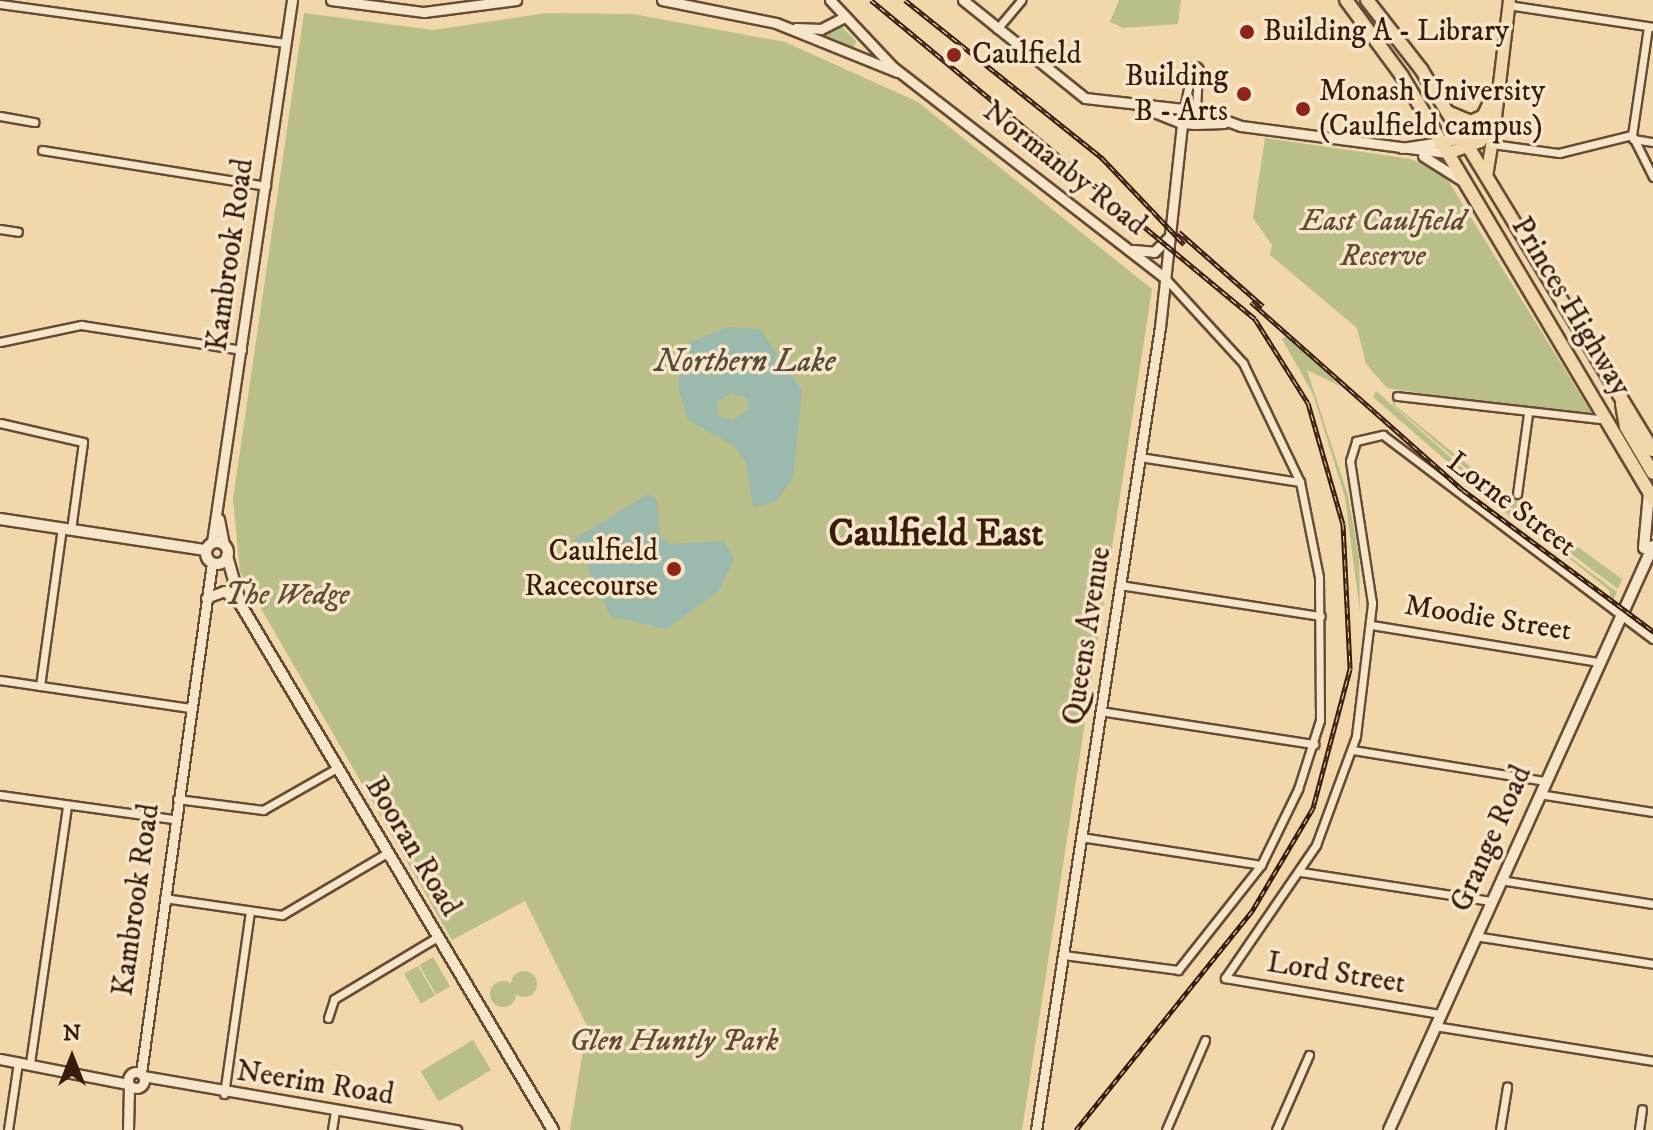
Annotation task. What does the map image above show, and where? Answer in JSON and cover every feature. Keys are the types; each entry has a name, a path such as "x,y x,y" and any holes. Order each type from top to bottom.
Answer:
{"highway":[{"name":"Princes Highway","path":"1346,0 1444,148 1608,420 1629,445 1651,496"},
{"name":"Princes Highway","path":"1367,0 1447,111 1653,450"},
{"path":"1622,400 1629,445 1653,473"}],"main road":[{"path":"1486,176 1492,144 1491,115 1508,2"},
{"path":"1447,111 1470,121 1491,115"},
{"path":"1444,148 1465,143 1491,115"},
{"path":"1651,496 1651,547"},
{"path":"0,519 209,546 224,544"},
{"name":"Grange Road","path":"1389,1130 1618,614 1651,547 1653,528"},
{"name":"Booran Road","path":"224,544 241,605 553,1130"},
{"name":"Booran Road","path":"209,546 214,563 234,587"},
{"path":"214,563 227,556"}],"street":[{"name":"Kambrook Road","path":"209,546 218,516 292,0"},
{"path":"331,0 433,11 516,0"},
{"path":"433,0 433,11"},
{"path":"662,0 793,28 821,29 845,17"},
{"name":"Normanby Road","path":"830,0 900,73 1165,278"},
{"path":"963,0 1077,94 1147,109 1181,123 1232,123"},
{"path":"997,29 1021,0"},
{"path":"1508,2 1650,27 1632,137 1653,177"},
{"path":"0,4 285,43"},
{"path":"793,28 900,73"},
{"path":"848,53 859,52 865,39"},
{"path":"1184,109 1194,73 1196,111"},
{"path":"1147,109 1184,109 1232,123 1399,149 1420,154 1464,182"},
{"name":"Queens Avenue","path":"1184,109 1181,123 1184,149"},
{"name":"Queens Avenue","path":"1036,1130 1140,457 1184,149 1196,111"},
{"path":"0,116 34,122"},
{"path":"1492,144 1559,153 1632,137 1653,142"},
{"path":"1399,149 1444,148"},
{"path":"1420,154 1444,148"},
{"path":"42,150 266,186"},
{"path":"1126,248 1154,252 1172,228"},
{"path":"0,229 18,232"},
{"path":"1063,955 1176,971 1261,865 1314,744 1321,616 1300,482 1243,363 1165,278"},
{"path":"0,342 81,325 242,350"},
{"path":"1397,396 1528,414 1608,420"},
{"path":"1517,494 1528,414"},
{"path":"0,423 83,442 40,686"},
{"name":"Lorne Street","path":"1372,625 1369,558 1350,461 1356,441 1377,433 1653,639"},
{"path":"1140,457 1300,482"},
{"name":"Kambrook Road","path":"218,516 224,544"},
{"name":"Kambrook Road","path":"128,1130 206,598 214,563"},
{"path":"1120,585 1321,616"},
{"path":"206,598 224,591 241,605"},
{"path":"1372,625 1353,750 1301,872 1491,901"},
{"name":"Moodie Street","path":"1372,625 1597,662"},
{"path":"0,680 190,708"},
{"path":"1100,711 1314,744"},
{"path":"1353,750 1544,781"},
{"path":"177,799 263,810 337,768"},
{"path":"1539,794 1653,812"},
{"path":"0,795 174,819"},
{"path":"30,1063 67,805"},
{"path":"1081,837 1261,865"},
{"path":"162,898 282,915 387,853"},
{"name":"Lord Street","path":"1301,872 1225,978 1440,1014"},
{"path":"1500,880 1653,904"},
{"path":"224,1094 250,911"},
{"path":"1475,936 1653,964"},
{"path":"328,1018 334,999 437,937"},
{"path":"1435,1026 1653,1061"},
{"path":"1166,1130 1205,1040"},
{"path":"1276,1130 1309,1055"},
{"name":"Neerim Road","path":"0,1059 456,1130"},
{"path":"8,1130 18,1062"},
{"path":"1500,1130 1507,1087"},
{"path":"1639,1130 1642,1109"},
{"path":"332,1130 335,1111"}],"green space":[{"path":"1119,0 1181,0 1178,24 1123,28 1110,22"},
{"name":"Caulfield Racecourse","path":"304,13 433,30 547,13 633,14 785,42 918,102 1152,289 1022,1130 570,1130 587,1026 525,901 452,940 240,572 233,499"},
{"path":"842,27 856,41 853,50 816,36"},
{"name":"East Caulfield Reserve","path":"1265,138 1411,159 1444,174 1596,420 1387,388 1366,364 1357,328 1270,255 1272,245 1253,218"},
{"path":"1287,336 1340,386 1307,370 1348,496 1359,557 1360,612 1345,497 1313,394 1282,339"},
{"path":"1376,391 1520,519 1519,524 1373,397"},
{"path":"1392,394 1396,406 1463,461 1508,496 1523,499 1520,515 1393,405"},
{"path":"1524,508 1622,579 1618,589 1522,517"},
{"path":"1522,521 1617,592 1612,602 1609,590"},
{"path":"433,957 450,986 436,994 419,965"},
{"path":"418,966 435,995 421,1003 404,974"},
{"path":"524,971 534,974 537,984 534,994 524,997 514,994 511,984 514,974"},
{"path":"503,981 512,985 516,994 512,1003 503,1007 494,1003 490,994 494,985"},
{"path":"473,1040 491,1070 439,1101 421,1071"}],"water":[{"name":"Northern Lake","path":"728,327 760,329 802,390 793,478 777,501 753,507 746,462 734,446 688,420 679,391 679,363 689,343","holes":["731,393 747,398 749,409 733,420 719,416 717,402"]},
{"path":"648,494 657,499 660,536 669,544 724,541 734,559 719,591 666,629 610,616 575,539"}],"railway":[{"path":"871,0 1255,319 1308,403 1343,524 1350,669 1313,808 1252,911 1076,1130"},
{"path":"905,0 1102,158 1184,244"},
{"path":"1179,232 1263,306"},
{"path":"1251,302 1463,490 1653,631"}],"place":[{"name":"Building A - Library","path":"1247,32"},
{"name":"Caulfield","path":"954,55"},
{"name":"Building B - Arts","path":"1244,94"},
{"name":"Monash University (Caulfield campus)","path":"1303,109"},
{"name":"Caulfield Racecourse","path":"674,569"}],"district":[{"name":"Caulfield East","path":"936,535"}],"park label":[{"name":"The Wedge","path":"287,596"},
{"name":"Glen Huntly Park","path":"674,1042"}]}
